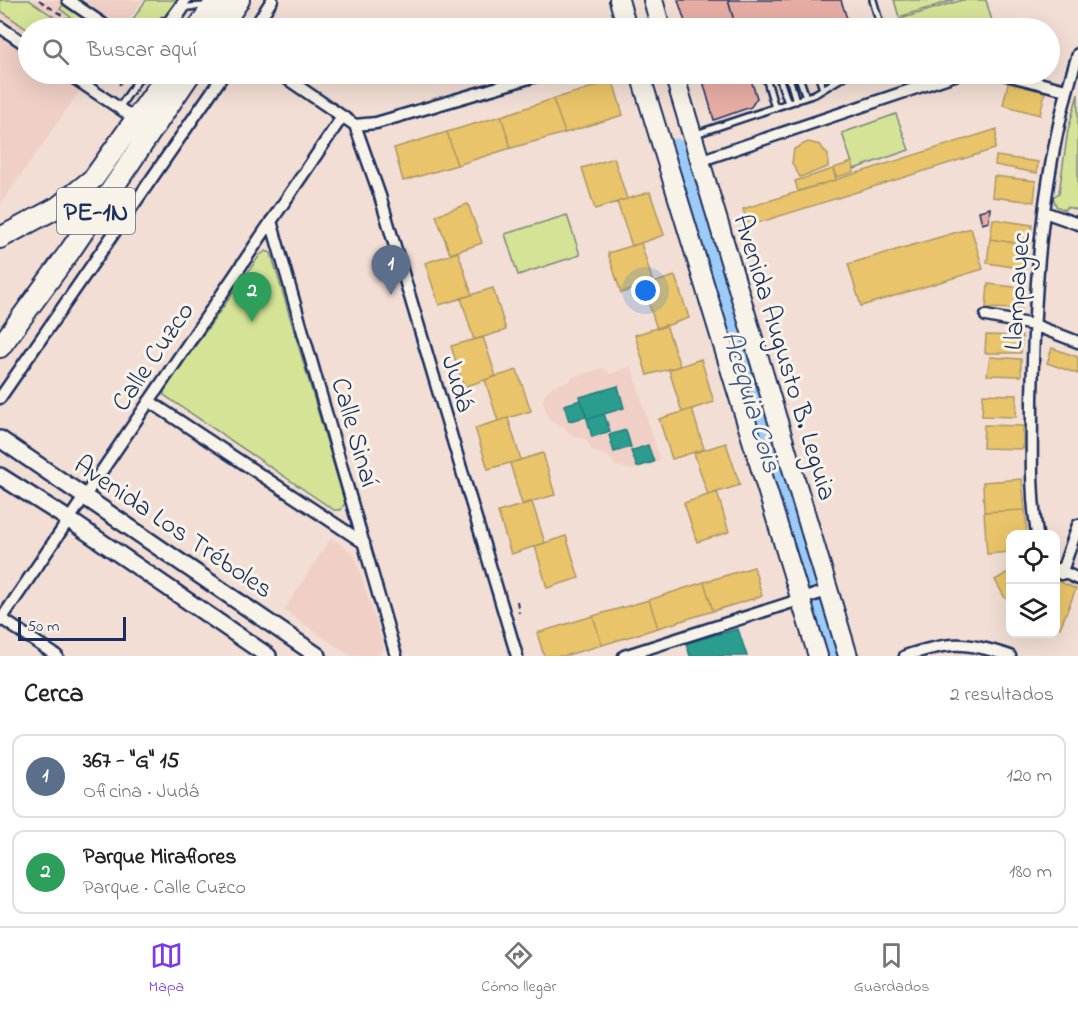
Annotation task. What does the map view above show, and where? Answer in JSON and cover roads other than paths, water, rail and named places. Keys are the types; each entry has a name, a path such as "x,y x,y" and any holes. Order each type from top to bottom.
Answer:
{"highway":[{"path":"227,18 239,0"},
{"path":"205,18 215,3"},
{"name":"PE-1N","path":"0,238 77,194 94,178 161,84"},
{"name":"PE-1N","path":"0,347 70,250 183,84"}],"main road":[{"path":"619,0 624,18"},
{"path":"653,0 658,18"},
{"path":"643,84 818,656"},
{"name":"Avenida Augusto B. Leguia","path":"677,84 848,656"},
{"path":"662,144 692,136"},
{"name":"Avenida Los Tréboles","path":"0,439 318,656"},
{"name":"Avenida Los Tréboles","path":"0,476 68,519 268,656"}],"street":[{"path":"68,0 94,18"},
{"path":"172,18 185,0"},
{"path":"260,18 272,0"},
{"path":"0,27 18,39"},
{"name":"Llampayec","path":"1037,530 1032,459 1034,325 1044,212 1066,90 1078,54"},
{"path":"83,84 136,120"},
{"path":"0,398 217,84"},
{"path":"294,84 355,125 376,123 509,84"},
{"path":"699,161 928,84"},
{"path":"1042,84 1066,90"},
{"name":"Calle Cuzco","path":"1,620 342,117"},
{"name":"Judá","path":"355,125 384,207 517,656"},
{"path":"1044,212 1078,224"},
{"name":"Calle Sinaí","path":"271,221 396,656"},
{"path":"986,316 1034,325 1078,342"},
{"path":"149,401 364,543"},
{"path":"1060,566 1078,525"},
{"path":"1060,572 1078,579"},
{"path":"624,656 827,591"},
{"path":"1,620 57,656"},
{"path":"905,656 948,644 965,643 1010,656"}],"lane":[{"path":"873,0 878,18"},
{"path":"180,18 187,7 215,3"},
{"path":"119,108 135,84"},
{"path":"768,84 775,108"},
{"path":"781,84 788,103"},
{"path":"791,84 796,101"},
{"path":"801,84 806,97"},
{"path":"821,84 823,89"},
{"path":"692,136 796,101 831,84"}],"waterway":[{"name":"Acequia Cois","path":"676,146 830,656"}],"place":[{"name":"367 - \"G\" 15","path":"391,295"},
{"name":"Parque Miraflores","path":"252,322"}]}
